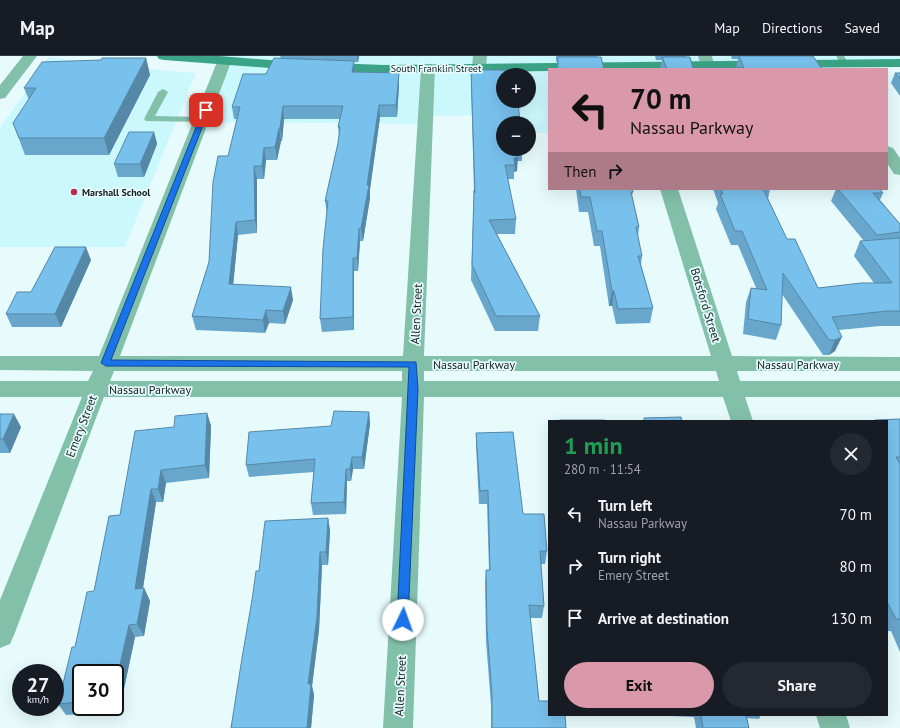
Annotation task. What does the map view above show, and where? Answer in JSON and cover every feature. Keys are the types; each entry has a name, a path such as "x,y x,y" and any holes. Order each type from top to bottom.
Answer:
{"main road":[{"name":"South Franklin Street","path":"164,56 224,62 254,60 384,69 428,68 480,62 631,68 706,61 900,63"}],"street":[{"path":"0,95 30,56"},
{"name":"Emery Street","path":"0,635 224,62"},
{"name":"Allen Street","path":"398,728 413,364 428,68"},
{"path":"888,152 900,170"},
{"name":"Botsford Street","path":"669,190 742,420"},
{"name":"Nassau Parkway","path":"0,363 900,364"},
{"name":"Nassau Parkway","path":"0,389 900,389"},
{"path":"831,716 835,728"}],"lane":[{"path":"163,92 149,119 202,120"}],"shaded area":[{"path":"151,56 900,56 900,63 833,64 835,68 548,68 548,133 536,133 536,116 429,116 429,124 203,122 229,64"},
{"name":"Marshall School","path":"49,57 132,68 196,73 125,247 0,247 0,128"}],"building":[{"path":"739,56 813,56 821,68 744,68"},
{"path":"558,57 601,57 604,68 558,68"},
{"path":"662,57 690,57 693,68 667,68"},
{"path":"102,58 146,58 104,138 19,138 13,123 36,88 24,88 42,62 101,60"},
{"path":"274,58 354,61 352,72 399,73 396,105 379,105 367,185 369,185 361,228 359,228 357,258 353,258 353,317 320,319 323,249 328,201 325,201 338,143 340,127 338,127 343,106 283,106 280,128 275,147 264,148 262,166 254,166 255,220 236,222 229,284 291,287 283,311 266,310 263,320 192,316 209,262 213,182 218,156 228,156 240,107 232,107 243,74 266,74"},
{"path":"471,70 496,70 496,108 519,108 519,116 496,116 496,156 518,156 514,158 515,165 505,165 516,219 489,220 540,316 496,316 472,265 474,190 475,193"},
{"path":"895,73 900,73 900,79"},
{"path":"129,132 154,132 140,164 114,164"},
{"path":"580,190 632,190 633,192 631,192 639,227 636,227 642,256 638,256 653,308 618,309 614,291 612,291 602,231 597,231 590,197 581,197"},
{"path":"721,190 763,190 787,239 795,239 818,288 861,283 892,283 860,241 900,238 900,311 832,317 842,337 835,340 829,340 783,273 781,325 748,319 751,288 767,290 742,231 735,231 720,194 723,194"},
{"path":"839,190 881,190 883,193 873,193 900,224 900,232 877,235"},
{"path":"55,247 86,247 55,314 6,314 17,292 31,292"},
{"path":"334,411 369,412 362,457 352,457 350,469 346,469 344,502 311,503 315,459 246,465 249,432 331,426"},
{"path":"207,413 205,465 161,470 158,489 151,489 135,589 144,588 137,624 129,625 120,664 72,664 72,703 64,703 64,680 72,647 75,647 87,592 94,591 109,516 120,515 135,431 174,427 175,416"},
{"path":"0,414 14,414 3,439 0,439"},
{"path":"681,417 682,420 644,420 644,418"},
{"path":"900,419 900,457 896,457 900,464 900,619 896,619 888,604 888,420 875,420"},
{"path":"513,432 523,514 544,514 547,551 540,551 544,606 529,605 539,701 548,701 548,716 565,716 566,728 492,728 492,694 487,629 486,570 490,570 488,490 480,491 476,433"},
{"path":"328,518 326,552 320,552 317,617 308,684 311,684 307,728 231,728 256,571 259,571 265,521"},
{"path":"701,716 746,716 749,728 703,728"}],"place":[{"name":"Marshall School","path":"74,192"}],"route":[{"path":"206,110 106,363 413,364 403,620"}]}
